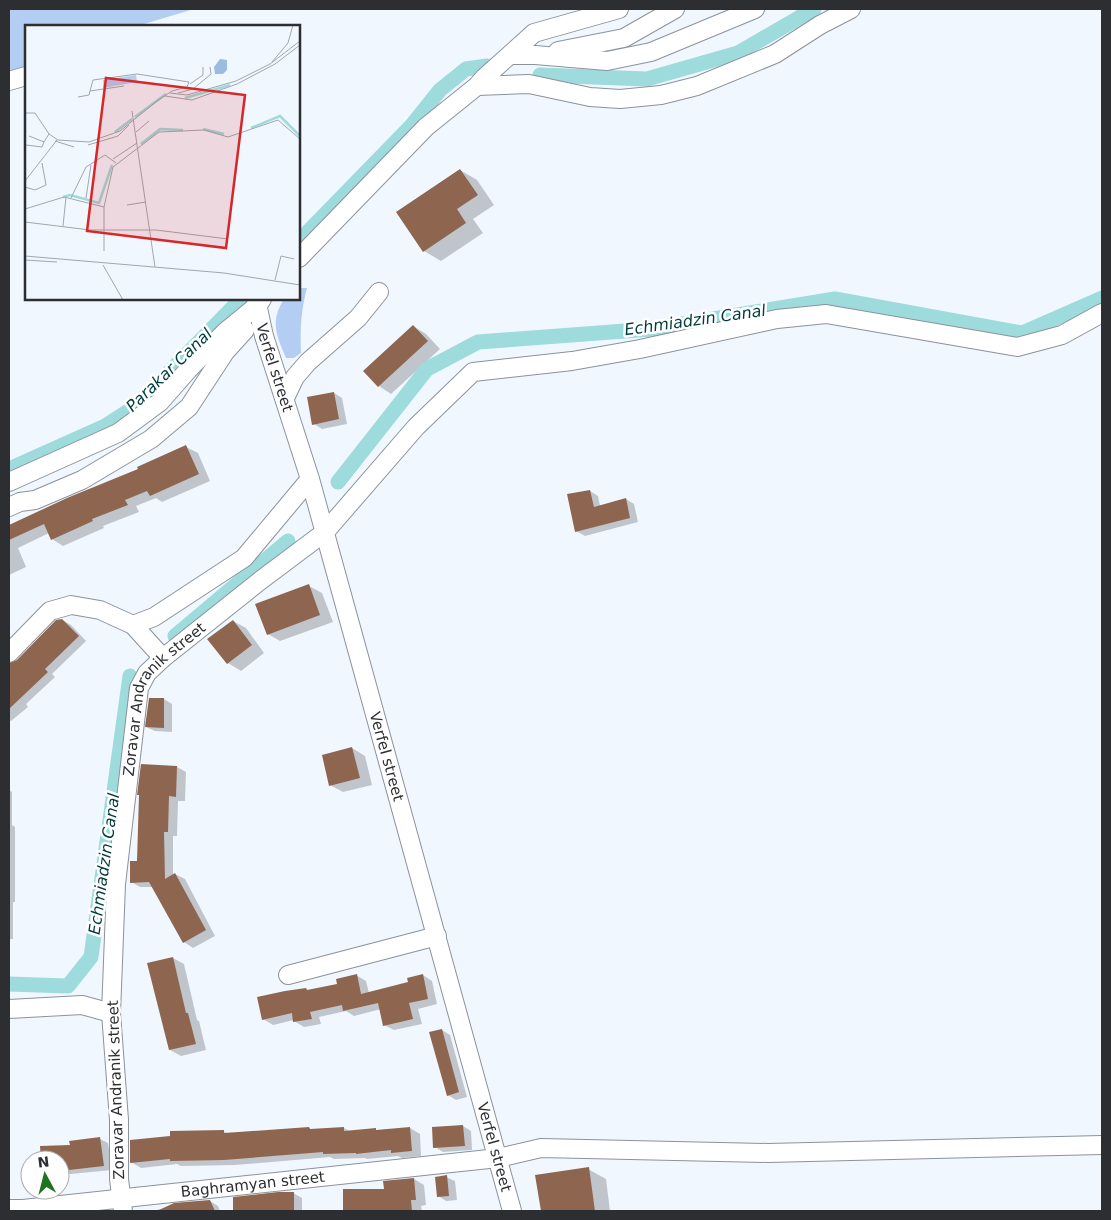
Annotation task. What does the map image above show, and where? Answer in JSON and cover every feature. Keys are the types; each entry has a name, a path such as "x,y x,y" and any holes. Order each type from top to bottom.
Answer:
{"street":[{"path":"300,257 426,127 477,86 534,33 619,9"},
{"path":"536,55 624,38 676,9"},
{"path":"511,55 536,55 607,61 651,52 755,9"},
{"path":"477,86 529,84 590,98 620,99 661,95 697,86 768,57 820,25 852,9"},
{"path":"9,81 25,76"},
{"path":"285,398 295,377 308,362 358,318 379,292"},
{"path":"9,482 118,433 160,402 225,332 259,301"},
{"name":"Verfel street","path":"259,301 264,336 310,478 512,1211"},
{"name":"Zoravar Andranik street","path":"122,1205 119,1179 119,1120 111,1013 116,884 139,688 147,673 163,658 270,570 325,532 416,427 473,372 572,361 640,349 777,319 826,314 1017,347 1062,335 1102,313"},
{"path":"225,332 245,330 258,332 264,336"},
{"path":"9,507 20,502 35,500 82,480 151,439 189,407 225,352 245,330"},
{"path":"133,624 154,617 246,559 310,478"},
{"path":"246,559 270,570"},
{"path":"9,653 50,611 71,605 100,610 133,624 163,658"},
{"path":"288,976 437,936"},
{"path":"9,1010 82,1005 111,1013"},
{"name":"Baghramyan street","path":"9,1208 122,1205 498,1158 540,1148 768,1153 1102,1144"}],"shaded area":[{"path":"9,9 194,9 144,25 25,25 25,66 9,71"},
{"path":"300,288 307,288 301,320 301,353 294,358 286,358 277,335 276,321 284,300 300,300"}],"building":[{"path":"460,169 478,195 457,209 466,223 423,252 396,212"},
{"path":"413,325 428,341 378,387 363,371"},
{"path":"334,392 339,419 312,425 307,397"},
{"path":"186,445 199,474 150,496 147,491 125,500 128,505 92,519 93,521 51,540 44,524 9,540 9,525 67,498 138,469 137,467"},
{"path":"590,490 594,507 626,498 630,518 575,532 567,494"},
{"path":"309,584 320,615 267,635 255,604"},
{"path":"62,619 79,636 45,669 48,672 9,709 9,663 17,660 56,620"},
{"path":"233,620 252,645 227,664 207,639"},
{"path":"149,698 164,698 164,728 145,727"},
{"path":"352,747 360,778 329,786 322,755"},
{"path":"141,764 177,766 176,797 169,796 168,832 164,832 165,879 175,873 206,930 183,943 149,882 130,883 130,861 137,861 139,795 137,795"},
{"path":"173,957 186,1013 188,1013 196,1044 169,1050 147,963"},
{"path":"357,974 361,994 408,982 407,978 423,974 428,999 409,1003 413,1019 383,1026 378,1003 343,1011 342,1005 310,1012 312,1019 293,1022 292,1013 262,1020 257,997 337,984 336,979"},
{"path":"442,1029 459,1092 447,1096 429,1032"},
{"path":"463,1125 465,1146 433,1148 432,1127"},
{"path":"309,1127 310,1129 344,1127 344,1131 410,1127 412,1151 391,1153 391,1150 356,1154 323,1154 323,1152 224,1160 170,1161 170,1159 130,1163 130,1140 170,1136 170,1131 224,1130 224,1133"},
{"path":"100,1137 104,1166 70,1170 70,1150 40,1150 40,1146 70,1145 69,1141"},
{"path":"589,1167 595,1211 541,1211 535,1175"},
{"path":"447,1175 449,1196 437,1197 435,1177"},
{"path":"414,1178 416,1200 411,1200 412,1211 343,1211 343,1189 384,1189 383,1181"},
{"path":"294,1192 294,1211 233,1211 233,1197"},
{"path":"210,1200 215,1211 157,1211 174,1203"}],"waterway":[{"name":"Parakar Canal","path":"540,75 647,79 738,53 814,9"},
{"name":"Parakar Canal","path":"300,240 412,125 440,90 466,69 487,66"},
{"name":"Echmiadzin Canal","path":"338,482 427,369 478,342 652,329 835,299 1022,333 1102,298"},
{"name":"Parakar Canal","path":"9,469 105,426 136,406 240,300"},
{"name":"Echmiadzin Canal","path":"175,636 288,541"},
{"name":"Echmiadzin Canal","path":"9,984 68,986 91,957 130,676"}]}
